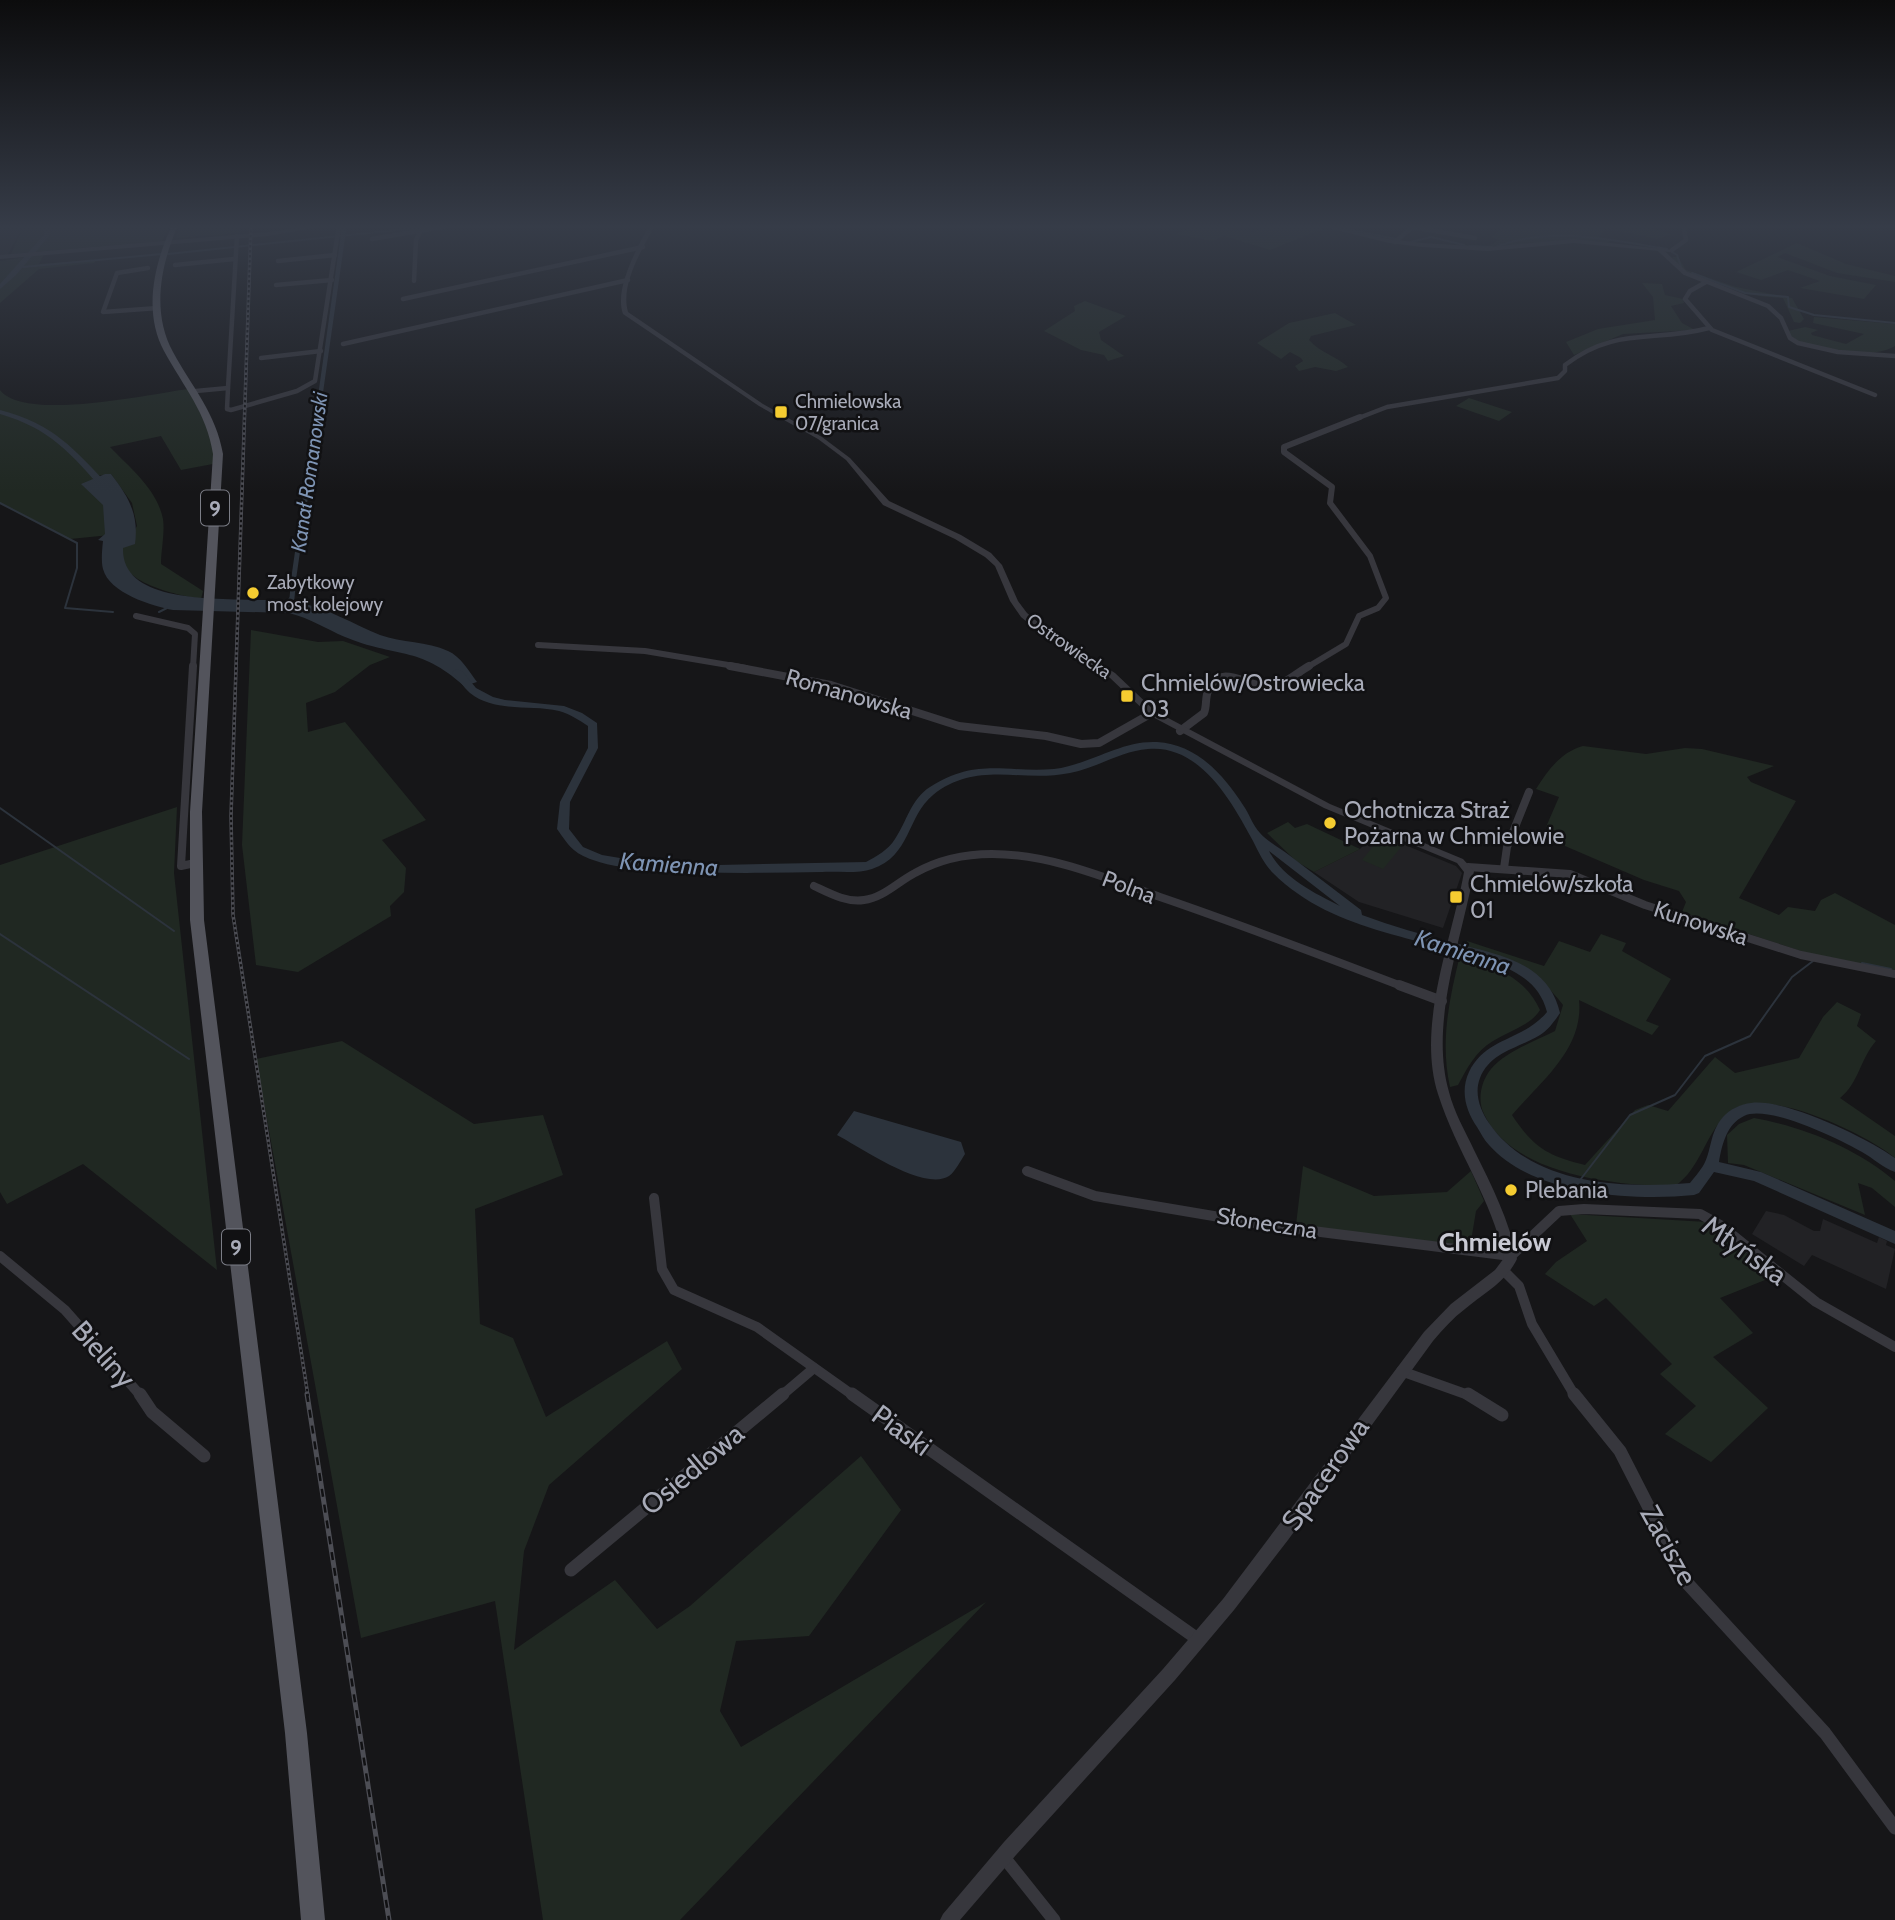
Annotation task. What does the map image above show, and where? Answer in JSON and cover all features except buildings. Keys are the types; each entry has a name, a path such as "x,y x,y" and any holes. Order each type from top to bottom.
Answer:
{"main road":[{"name":"9","path":"159,315 164,342 210,417 218,453 195,863 203,976 293,1708 313,1920"}],"street":[{"path":"231,315 227,405 230,410 308,386 317,377 327,315"},
{"path":"343,344 474,315"},
{"name":"Ostrowiecka","path":"628,315 761,405 820,438 848,459 886,503 958,537 988,555 998,565 1024,615 1049,636 1112,675 1152,713 1180,731 1327,806 1468,867"},
{"path":"1698,315 1709,328"},
{"path":"1777,315 1790,338 1798,343 1838,352 1895,356"},
{"path":"1180,731 1202,716 1206,710 1206,694 1218,678 1231,675 1258,687 1273,687 1346,644 1356,620 1382,604 1386,598 1370,556 1330,503 1332,487 1284,452 1284,447 1387,407 1558,378 1565,371 1565,365 1575,357 1623,335 1709,328 1875,395"},
{"path":"261,358 321,351"},
{"path":"196,391 228,387"},
{"path":"136,616 188,628 195,634 181,866 195,863"},
{"name":"Romanowska","path":"538,645 645,651 693,661 759,669 831,685 960,726 1046,736 1081,744 1100,743 1152,713"},
{"path":"1504,868 1507,847 1529,792"},
{"name":"Polna","path":"814,886 839,897 862,901 874,898 916,872 944,860 990,855 1033,857 1082,870 1262,932 1442,1001"},
{"path":"1468,867 1442,1001 1438,1052 1443,1090 1511,1256 1505,1272"},
{"name":"Kunowska","path":"1468,867 1570,874 1645,905 1815,959 1895,974"},
{"name":"Słoneczna","path":"1027,1171 1095,1196 1273,1226 1511,1256"},
{"name":"Piaski","path":"654,1198 662,1269 674,1290 757,1327 1199,1640"},
{"name":"Młyńska","path":"1511,1256 1559,1211 1584,1209 1700,1214 1718,1223 1816,1302 1895,1347"},
{"name":"Bieliny","path":"0,1256 65,1310 137,1390 152,1412 204,1456"},
{"name":"Spacerowa","path":"949,1920 1002,1855 1199,1640 1297,1514 1425,1340 1457,1306 1505,1272"},
{"name":"Zacisze","path":"1505,1272 1519,1286 1532,1324 1582,1408 1620,1451 1688,1584 1825,1733 1895,1828"},
{"name":"Osiedlowa","path":"571,1570 814,1368"},
{"path":"1401,1371 1465,1392 1502,1416"},
{"path":"1002,1855 1054,1920"}],"shaded area":[{"path":"1069,315 1122,315 1126,316 1099,332 1101,340 1124,356 1108,361 1104,355 1081,350 1044,331"},
{"path":"1338,315 1356,325 1311,336 1309,340 1348,367 1336,371 1315,367 1299,371 1295,366 1303,361 1301,358 1290,352 1281,359 1257,343 1289,323"},
{"path":"1655,315 1677,315 1682,323 1695,330 1623,334 1574,355 1566,342 1598,329 1655,320"},
{"path":"1791,315 1801,315 1804,319 1800,323 1794,322"},
{"path":"1814,317 1895,324 1895,346 1872,353 1843,352 1791,338 1788,331 1805,327 1818,330 1811,333 1812,335 1846,344 1864,334 1813,323"},
{"path":"188,389 196,391 218,463 181,470 161,436 110,447 142,480 160,508 163,519 161,564 203,591 201,599 164,590 138,579 128,571 122,561 122,550 137,526 132,503 111,474 96,476 116,498 120,534 70,539 0,503 0,390 13,399 34,404 60,405 118,400"},
{"path":"1469,398 1512,412 1499,421 1456,406"},
{"path":"111,474 123,491 134,515 135,544 123,548 128,569 144,584 168,593 196,597 301,603 380,635 432,645 448,651 460,660 477,682 464,686 448,673 420,658 345,637 289,613 173,610 132,597 114,585 103,569 103,541 98,540 105,534 103,505 81,484"},
{"path":"251,630 318,642 343,641 390,657 370,665 335,692 306,703 308,732 345,722 426,820 382,840 406,868 404,892 390,906 391,916 298,972 256,965 242,845"},
{"path":"1583,746 1646,754 1685,748 1702,749 1774,766 1747,777 1751,782 1796,801 1739,898 1779,915 1788,907 1815,911 1821,900 1835,893 1895,925 1895,970 1816,956 1682,912 1686,902 1679,891 1644,880 1565,846 1565,835 1546,827 1559,797 1536,789 1562,757"},
{"path":"177,807 174,873 217,1270 83,1164 7,1204 0,1192 0,865"},
{"path":"1288,822 1295,828 1307,824 1360,849 1314,872 1296,861 1267,833"},
{"path":"1376,833 1456,866 1462,873 1443,928 1359,902 1314,872 1360,849"},
{"path":"1381,837 1402,846 1383,869 1362,860"},
{"path":"1601,934 1626,943 1622,951 1671,979 1646,1021 1659,1026 1652,1035 1579,1000 1579,1018 1568,1049 1547,1077 1512,1115 1534,1143 1551,1154 1585,1165 1635,1110 1648,1105 1668,1111 1715,1057 1735,1073 1799,1058 1823,1017 1837,1002 1861,1014 1857,1026 1876,1041 1851,1085 1840,1098 1895,1136 1895,1158 1838,1125 1787,1107 1764,1104 1743,1105 1728,1113 1720,1121 1691,1170 1675,1186 1625,1183 1568,1173 1541,1164 1518,1151 1498,1135 1484,1114 1481,1103 1483,1085 1491,1069 1504,1057 1555,1031 1563,1005 1531,974 1508,961 1466,946 1467,941 1544,966 1559,941 1590,952"},
{"path":"1460,955 1496,968 1516,980 1540,1010 1525,1024 1481,1050 1458,1085 1450,1087 1446,1037 1449,1005"},
{"path":"342,1041 474,1124 543,1115 563,1175 475,1209 480,1324 513,1338 546,1417 667,1341 682,1369 549,1485 524,1551 514,1650 615,1580 657,1629 690,1606 861,1456 901,1510 809,1636 736,1641 720,1711 741,1747 986,1602 680,1920 543,1920 495,1601 361,1638 256,1059"},
{"path":"854,1111 961,1142 965,1154 949,1176 938,1179 924,1178 909,1173 837,1135"},
{"path":"1754,1118 1810,1133 1864,1158 1895,1181 1895,1207 1872,1188 1858,1183 1865,1215 1744,1165 1728,1163 1727,1135 1739,1124"},
{"path":"1303,1166 1374,1196 1447,1192 1471,1171 1484,1201 1476,1211 1470,1247 1296,1225"},
{"path":"1766,1211 1784,1215 1814,1231 1820,1231 1823,1219 1877,1243 1879,1237 1887,1241 1886,1245 1895,1249 1886,1289 1812,1255 1804,1266 1752,1234"},
{"path":"1570,1214 1707,1222 1775,1276 1720,1298 1753,1333 1713,1357 1768,1408 1711,1462 1665,1434 1696,1406 1660,1374 1672,1364 1606,1298 1594,1306 1545,1274 1556,1262 1587,1241"}],"waterway":[{"name":"Kanał Romanowski","path":"317,419 332,315"},
{"path":"1813,315 1895,323"},
{"name":"Kamienna","path":"0,412 35,424 49,432 107,489"},
{"name":"Kanał Romanowski","path":"293,583 317,417"},
{"path":"0,503 77,543 77,568 65,608 113,612"},
{"name":"Kanał Romanowski","path":"286,606 292,598 293,587"},
{"path":"159,612 167,608"},
{"name":"Kamienna","path":"457,672 473,690 490,699 564,709 593,725 593,748 565,802 563,829 579,850 599,859 632,864 718,869 869,866 897,844 923,798 950,780 968,773 984,770 1070,770 1134,748 1156,745 1174,748 1190,755 1217,778 1229,792 1271,863 1304,891 1340,911 1375,925 1509,964 1526,972 1540,985 1549,998 1554,1013 1538,1030 1486,1058 1475,1073 1471,1085 1472,1101 1478,1118 1494,1141 1516,1159 1543,1173 1574,1183 1637,1191 1694,1189 1711,1166"},
{"path":"0,808 174,931"},
{"name":"Kamienna","path":"1259,837 1357,913"},
{"path":"0,934 189,1059"},
{"path":"1577,1184 1630,1115 1675,1095 1705,1056 1750,1036 1792,977 1813,961"},
{"path":"1862,963 1891,969"},
{"name":"Kamienna","path":"1711,1166 1718,1138 1727,1122 1741,1111 1751,1108 1764,1108 1803,1119 1867,1148 1895,1166"},
{"name":"Kamienna","path":"1711,1166 1756,1176 1895,1238"}],"railway":[{"path":"248,315 231,816 233,915 308,1396"},
{"path":"307,1394 389,1920"}],"place":[{"name":"Chmielowska 07/granica","path":"781,412"},
{"name":"Zabytkowy most kolejowy","path":"253,593"},
{"name":"Chmielów/Ostrowiecka 03","path":"1127,696"},
{"name":"Ochotnicza Straż Pożarna w Chmielowie","path":"1330,823"},
{"name":"Chmielów/szkoła 01","path":"1456,897"},
{"name":"Plebania","path":"1511,1190"}],"district":[{"name":"Chmielów","path":"1495,1242"}]}
